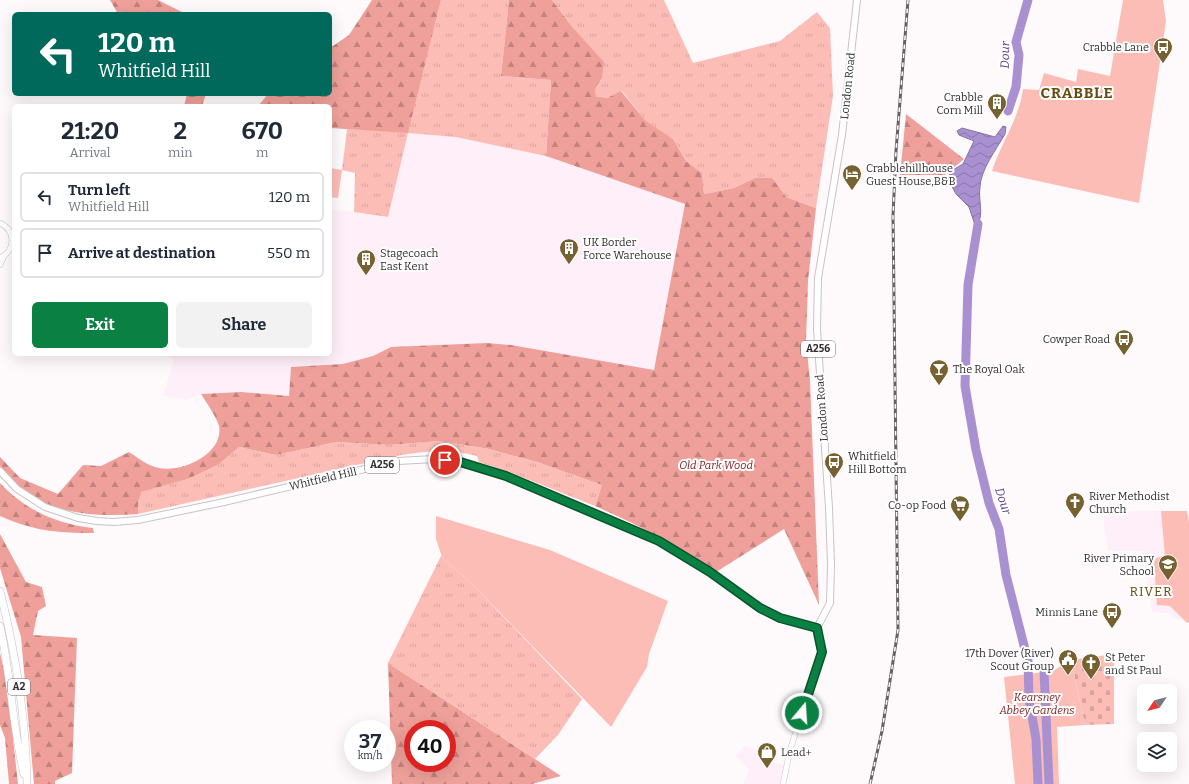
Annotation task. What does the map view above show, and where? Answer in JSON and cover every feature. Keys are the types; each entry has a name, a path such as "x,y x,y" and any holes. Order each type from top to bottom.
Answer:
{"highway":[{"name":"A2","path":"0,591 10,633 20,694 27,753 27,784"},
{"name":"A2","path":"0,626 10,682 19,755 27,784"}],"main road":[{"name":"London Road","path":"817,628 830,603 829,508 817,329 818,278 842,135 857,0"},
{"name":"Whitfield Hill","path":"0,471 17,489 45,507 78,518 114,522 138,520 224,502 399,461 433,459 457,461 506,476 659,541 710,572 760,608 780,618 817,628"}],"street":[{"path":"0,224 9,230 12,239 11,249 2,257 0,265"},
{"path":"783,784 790,750 822,652 817,628"}],"shaded area":[{"path":"408,133 456,137 546,156 685,204 654,370 511,345 487,343 392,347 373,356 343,364 291,367 289,396 241,392 201,394 187,400 163,396 174,360 168,356 332,356 332,209 388,217"},
{"name":"River Primary School","path":"1112,511 1187,511 1189,521 1189,622 1174,618 1168,613 1152,612 1142,551 1108,551 1104,528 1104,513"},
{"path":"744,746 760,751 758,757 783,765 780,784 743,784 749,770 736,756"}],"green space":[{"path":"110,0 158,0 182,12 117,12"},
{"path":"372,0 441,0 408,133 332,128 332,104 260,104 266,96 332,96 332,47 349,35"},
{"path":"441,0 509,0 501,76 551,80 546,156 456,137 408,133 388,217 354,212 355,173 342,170 347,129 408,132"},
{"name":"Old Park Wood","path":"509,0 552,0 573,28 604,62 602,78 596,87 595,96 607,98 621,91 645,120 673,139 686,161 702,173 704,194 734,188 755,178 772,178 786,197 816,208 808,281 806,341 810,381 819,605 784,529 716,572 657,536 595,506 602,485 537,462 489,449 440,441 389,445 336,442 276,455 239,447 218,465 188,479 141,492 138,503 138,514 106,515 74,512 43,502 16,484 0,466 0,457 20,478 58,494 83,465 101,466 129,452 147,464 159,468 168,469 189,464 208,453 215,445 219,436 218,423 201,394 241,392 289,396 291,367 343,364 373,356 391,347 487,343 511,345 654,370 685,204 546,156 551,80 501,76"},
{"path":"552,0 664,0 693,63 780,41 817,12 830,28 833,96 816,208 786,197 755,178 734,188 704,194 702,173 686,161 673,139 645,120 622,91 607,98 595,96 596,87 602,78 573,28"},
{"path":"1123,0 1163,0 1166,21 1139,203 992,171 1018,111 1023,89 1039,90 1044,73 1076,82 1078,69 1110,76"},
{"path":"186,96 205,96 203,104 184,104"},
{"path":"906,114 964,159 945,175 900,175"},
{"path":"332,168 342,170 338,198 332,197"},
{"path":"440,441 489,449 537,462 602,485 595,506 512,473 479,462 477,456 457,452 439,451 401,455 138,514 140,492 188,479 218,465 239,447 276,455 336,442 389,445"},
{"path":"0,483 20,501 42,514 67,523 93,528 94,533 57,532 24,525 0,516"},
{"path":"1161,511 1187,511 1189,522 1189,622 1187,623 1170,606 1157,605 1154,562 1156,558 1165,556"},
{"path":"436,516 550,550 668,601 649,654 647,667 611,727 475,587 442,557 436,539"},
{"path":"0,534 26,582 42,587 46,606 38,611 33,635 77,638 72,773 55,781 55,784 34,784 21,637 0,568"},
{"path":"441,556 475,587 582,699 558,735 535,759 388,663"},
{"path":"0,653 7,684 18,784 9,784 5,738 0,725"},
{"path":"1114,654 1114,724 1085,725 1071,660"},
{"name":"Kearsney Abbey Gardens","path":"1071,660 1085,725 1057,727 1059,784 1015,784 1004,677 1053,671"},
{"path":"388,663 561,776 532,784 392,784 392,772 396,772 396,720 390,720"}],"water":[{"path":"1003,126 1006,127 1005,134 983,173 981,180 981,215 978,224 975,225 969,207 956,194 948,179 951,171 963,164 974,141 959,135 957,131 962,128 995,137"}],"waterway":[{"name":"Dour","path":"1008,111 1016,87 1019,55 1016,42 1028,0"},
{"name":"Dour","path":"978,224 968,285 965,386 976,450 989,503 999,529 1006,575 1028,661 1029,699 1036,739 1038,784"},
{"name":"Dour","path":"1044,671 1049,784"}],"railway":[{"path":"870,784 882,731 898,630 893,216 896,151 908,0"}],"place":[{"name":"Crabble Lane","path":"1163,64"},
{"name":"Crabble Corn Mill","path":"997,120"},
{"name":"Crabblehillhouse Guest House,B&B","path":"852,191"},
{"name":"UK Border Force Warehouse","path":"569,265"},
{"name":"Stagecoach East Kent","path":"366,276"},
{"name":"Cowper Road","path":"1124,356"},
{"name":"The Royal Oak","path":"939,386"},
{"name":"Whitfield Hill Bottom","path":"834,479"},
{"name":"River Methodist Church","path":"1075,519"},
{"name":"Co-op Food","path":"960,522"},
{"name":"River Primary School","path":"1168,581"},
{"name":"Minnis Lane","path":"1112,629"},
{"name":"17th Dover (River) Scout Group","path":"1068,676"},
{"name":"St Peter and St Paul","path":"1091,680"},
{"name":"Lead+","path":"767,769"}],"district":[{"name":"CRABBLE","path":"1077,93"},
{"name":"RIVER","path":"1151,591"}],"route":[{"path":"445,460 457,461 506,476 659,541 710,572 760,608 780,618 817,628 821,639 822,652 802,713"}]}
